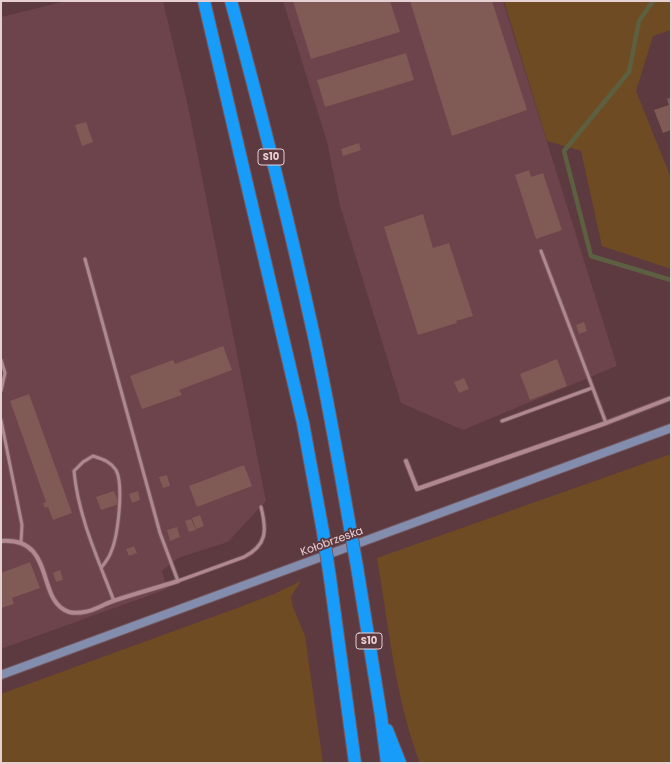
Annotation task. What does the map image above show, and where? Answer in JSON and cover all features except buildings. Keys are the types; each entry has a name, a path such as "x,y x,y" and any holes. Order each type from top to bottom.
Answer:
{"highway":[{"name":"S10","path":"204,1 303,423 323,532 356,763"},
{"name":"S10","path":"231,1 256,93 310,315 331,417 357,567 387,763"},
{"path":"381,716 400,763"},
{"path":"349,763 351,722"}],"main road":[{"name":"Kołobrzeska","path":"1,675 671,428"}],"street":[{"path":"406,462 417,489 606,423 671,398"},
{"path":"1,541 20,542 31,549 37,557 56,604 69,612 84,612 178,581"}],"lane":[{"path":"541,251 606,423"},
{"path":"85,258 160,533 178,581 244,557 259,547 263,538 264,530 264,519 260,507"},
{"path":"1,360 5,373 1,391"},
{"path":"502,421 592,388"},
{"path":"1,420 22,524 20,542"},
{"path":"102,568 111,553 115,537 120,506 119,486 116,470 108,461 93,456 83,462 74,471 76,492 102,568 114,601"}],"shaded area":[{"path":"66,1 163,1 188,106 266,501 228,542 178,558 162,571 167,589 1,649 1,17"},
{"path":"283,1 503,1 617,366 463,430 401,403 340,206 327,142"},
{"path":"504,1 671,1 671,30 653,36 636,91 671,178 671,269 602,246 581,151 547,141"},
{"path":"671,454 671,763 420,763 404,713 389,636 377,558"},
{"path":"301,581 291,597 293,607 305,636 323,763 1,763 1,694 240,607 274,594"}],"waterway":[{"path":"653,1 639,21 629,72 564,151 591,256 671,280"}]}
